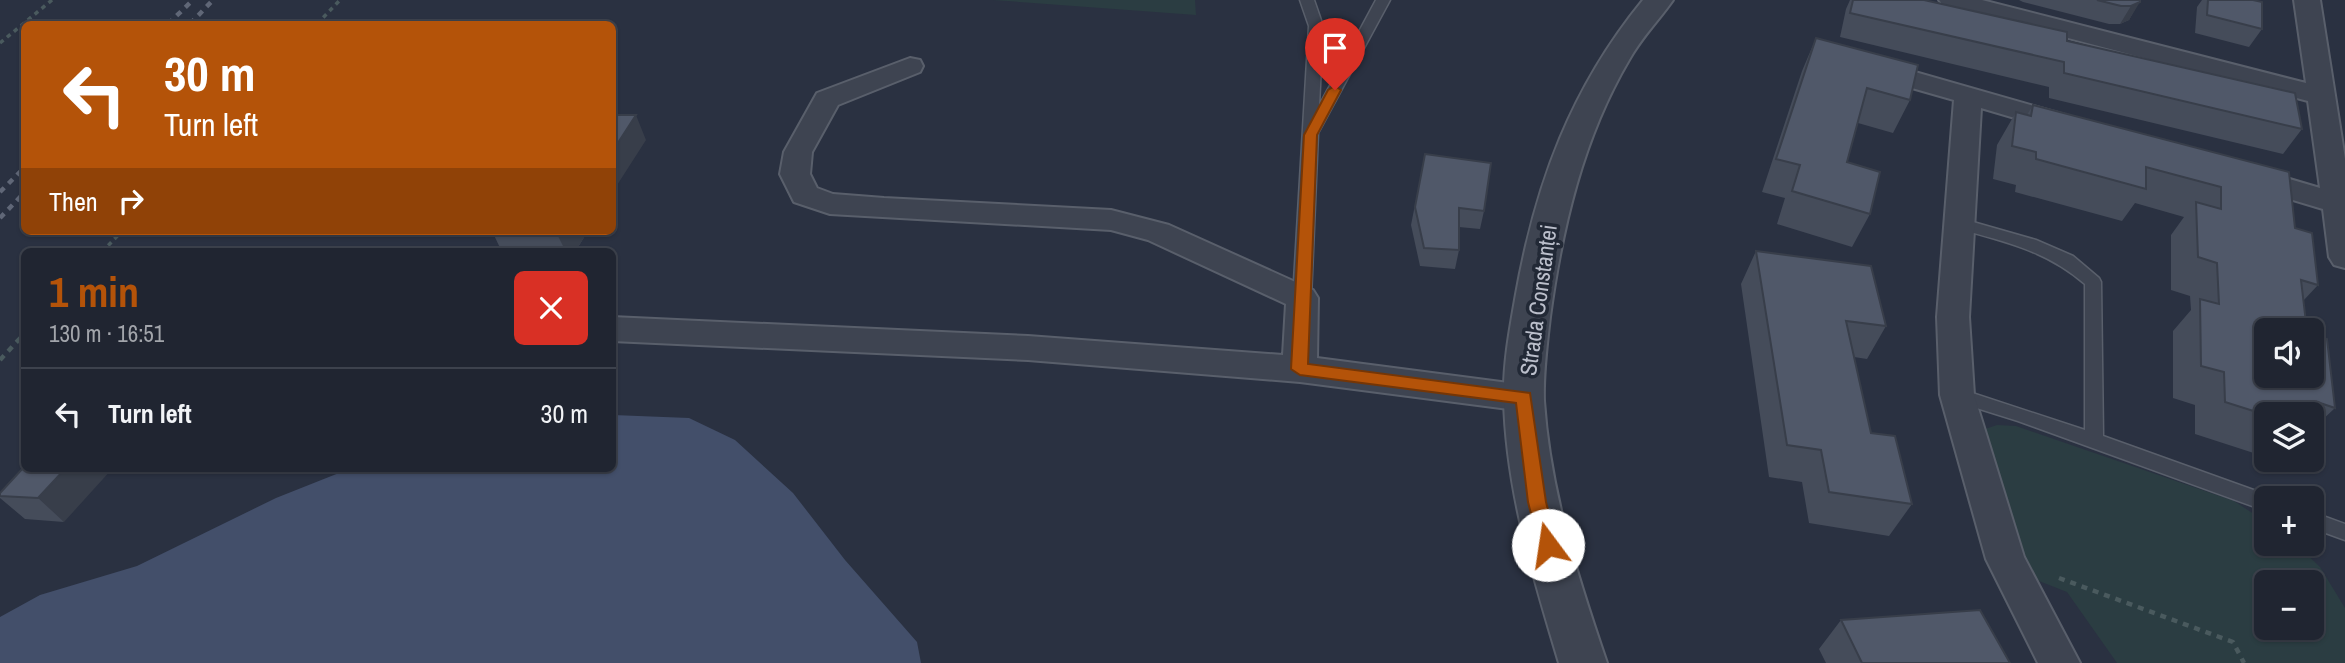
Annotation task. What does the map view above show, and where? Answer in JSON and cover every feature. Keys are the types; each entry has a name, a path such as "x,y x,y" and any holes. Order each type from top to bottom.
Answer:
{"street":[{"name":"Strada Constanței","path":"1583,663 1559,589 1537,502 1524,398 1530,326 1541,252 1558,183 1586,111 1615,58 1658,0"},
{"path":"1952,0 2322,96"},
{"path":"2307,0 2341,204 2345,257"},
{"path":"1850,61 2100,134"},
{"path":"910,66 827,99 799,152 795,174 805,195 830,204 1111,220 1158,232 1302,298 1300,369"},
{"path":"1968,96 1953,317 1957,395 2005,559 2059,663"},
{"path":"2218,169 2341,204"},
{"path":"616,329 1028,348 1300,369 1524,398"}],"lane":[{"path":"1302,298 1316,26 1307,0"},
{"path":"1311,135 1383,0"},
{"path":"1959,223 2030,244 2067,260 2093,282 2094,442"},
{"path":"1957,395 2254,499"},
{"path":"2324,524 2345,532"}],"path":[{"path":"27,21 52,0"},
{"path":"320,21 340,0"},
{"path":"0,43 21,26"},
{"path":"106,248 118,235"},
{"path":"0,360 21,337"},
{"path":"2005,559 2233,642 2244,663"}],"shaded area":[{"path":"993,0 1195,0 1196,15"},
{"path":"1997,425 2016,426 2234,501 2254,514 2254,556 2309,556 2322,570 2254,570 2254,640 2324,640 2324,574 2345,608 2345,663 2117,663 2067,592 2029,577 1981,443 1985,429"}],"water":[{"path":"616,415 689,418 735,440 793,493 845,560 917,642 921,663 0,663 0,617 40,595 137,566 276,498 341,472 616,472"}],"building":[{"path":"1853,0 1924,0 2067,32 2067,41 2295,93 2302,129 2064,73 2064,62 1850,13"},
{"path":"2097,0 2140,0 2140,2 2121,6"},
{"path":"2208,0 2262,2 2262,29 2207,15"},
{"path":"1816,38 1918,65 1910,100 1867,88 1847,162 1880,172 1870,214 1792,191 1800,165 1776,159"},
{"path":"2033,105 2289,172 2295,228 2312,233 2318,285 2301,280 2305,318 2254,318 2254,388 2324,388 2324,338 2327,339 2335,408 2324,402 2254,402 2254,411 2225,402 2224,372 2201,366 2200,299 2219,304 2217,263 2198,257 2196,202 2221,209 2221,187 2146,167 2146,189 2036,159 2036,152 2012,146 2016,112 2031,116"},
{"path":"616,115 636,115 616,146"},
{"path":"1425,154 1491,163 1484,211 1459,208 1459,250 1424,248 1415,207"},
{"path":"1756,251 1871,266 1886,326 1846,321 1871,433 1895,436 1912,504 1829,492 1821,450 1787,445"},
{"path":"21,470 62,472 38,498 0,496"},
{"path":"1980,610 2010,663 1862,663 1841,620"}],"railway":[{"path":"171,21 193,0"},
{"path":"193,21 213,0"},
{"path":"0,192 21,171"},
{"path":"0,218 21,196"}],"route":[{"path":"1335,90 1311,135 1300,369 1524,398 1537,502 1548,545"}]}
